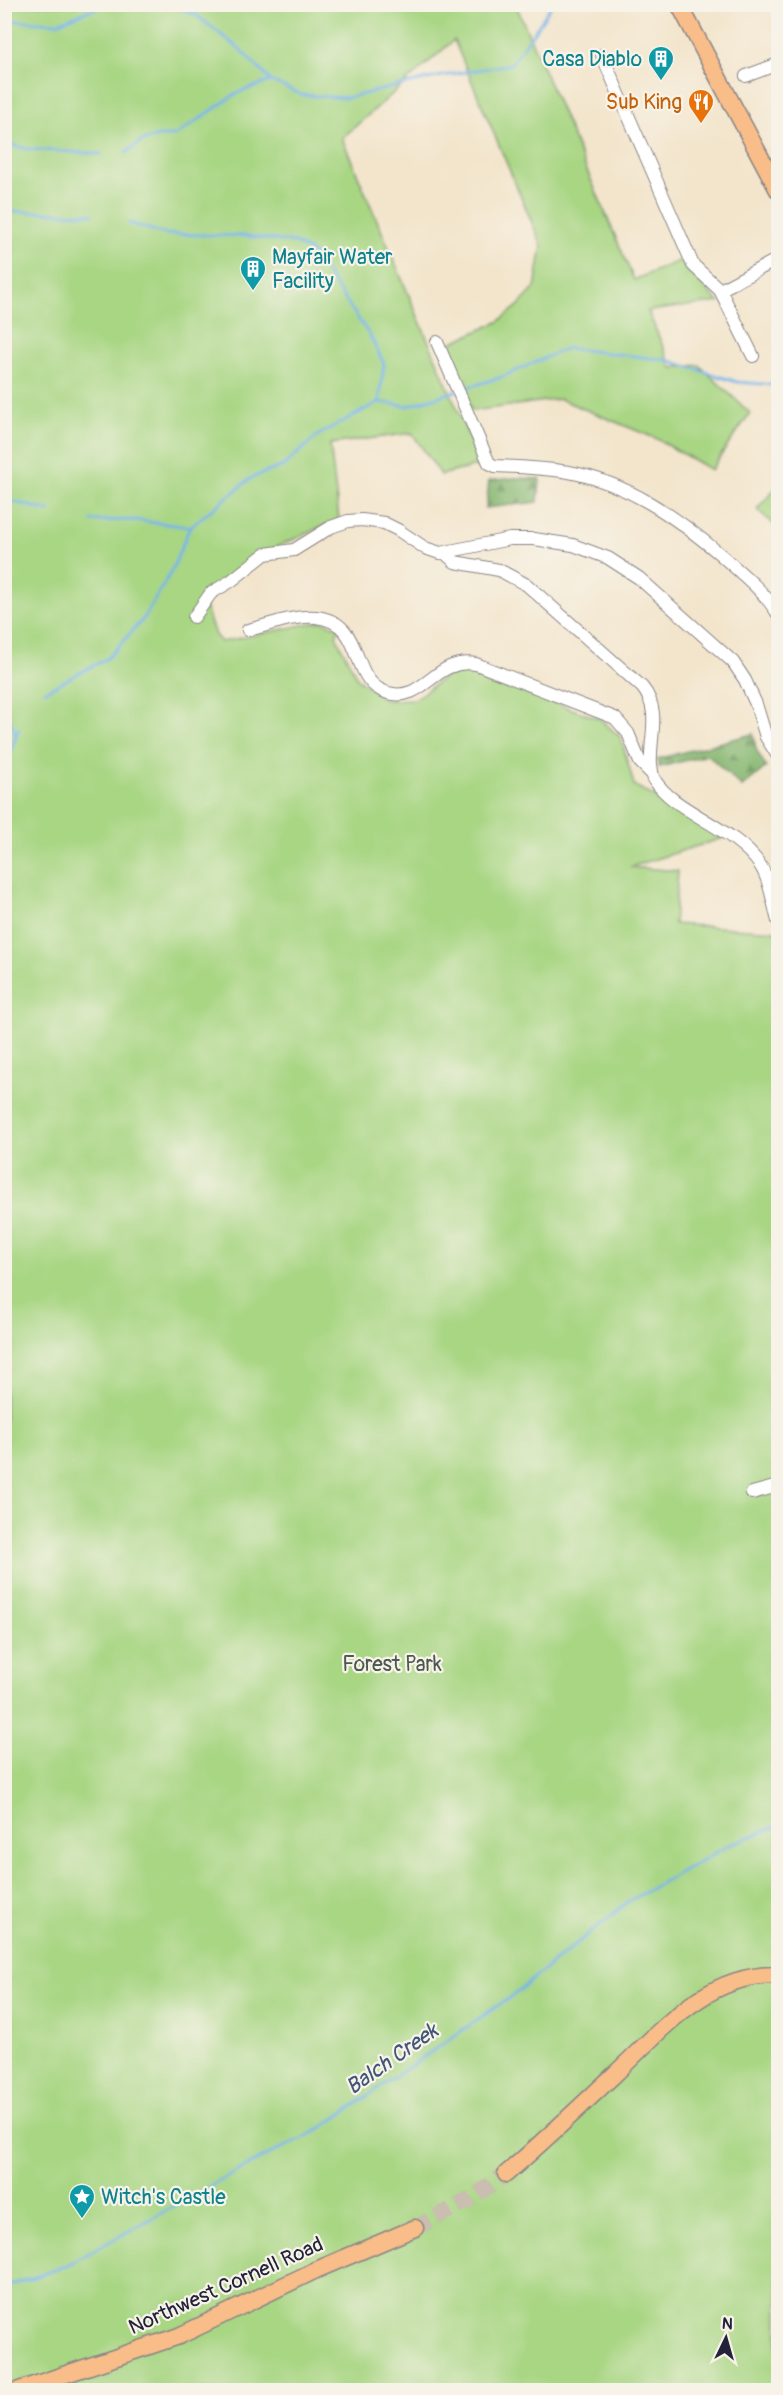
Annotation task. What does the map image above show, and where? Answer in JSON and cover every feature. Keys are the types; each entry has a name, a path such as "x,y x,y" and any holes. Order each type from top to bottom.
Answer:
{"main road":[{"path":"679,4 778,190"},
{"path":"506,2174 575,2112 674,2017 708,1993 735,1981 778,1975"},
{"name":"Northwest Cornell Road","path":"19,2391 179,2336 341,2259 410,2230"}],"street":[{"path":"602,55 693,265 720,290 753,356"},
{"path":"746,76 778,64"},
{"path":"720,290 778,259"},
{"path":"437,342 491,465 547,469 585,476 655,504 692,530 739,571 764,595 778,614"},
{"path":"194,617 211,593 231,581 265,554 294,550 330,527 348,521 362,520 384,524 398,530 425,548 446,554 456,562 499,570 527,585 642,687 651,702 655,718 651,745 652,774"},
{"path":"446,554 499,540 534,539 585,549 620,565 649,586 733,663 745,680 756,704 766,737 777,751"},
{"path":"248,630 297,618 315,617 330,621 341,628 353,642 359,664 368,679 387,692 411,692 421,688 439,671 447,667 465,663 476,664 615,718 628,733 640,762 652,774 660,787 675,801 726,833 749,852 760,865 778,921"},
{"path":"752,1493 778,1486"}],"green space":[{"name":"Forest Park","path":"5,5 516,5 634,280 681,260 684,267 719,302 648,311 672,368 699,365 750,413 711,470 657,439 560,399 472,411 444,346 498,322 518,306 535,288 542,246 454,40 342,138 481,465 441,475 412,433 330,444 339,519 263,553 202,598 215,635 221,642 322,621 339,628 336,636 357,678 385,700 415,699 446,676 468,672 600,719 621,738 634,785 723,838 630,867 678,871 674,924 776,931 778,937 778,2390 5,2390"},
{"path":"515,478 540,479 538,502 486,508 489,481"},
{"path":"778,486 778,529 757,509"},
{"path":"753,734 756,749 766,767 742,787 708,755 659,767 657,759"}],"waterway":[{"path":"4,20 57,23 106,4"},
{"path":"169,4 196,15 241,50 271,81 302,95 346,98 437,77 511,64 552,4"},
{"path":"126,153 142,141 159,136 175,136 237,93 271,81"},
{"path":"4,143 27,149 101,154"},
{"path":"4,211 92,214"},
{"path":"129,223 165,234 247,236 295,243 313,253 370,336 384,364 379,401"},
{"path":"462,389 502,377 567,348 667,360 737,382 775,385"},
{"path":"45,691 108,658 144,618 172,570 190,527 251,478 283,466 320,434 379,402 408,406 456,391"},
{"path":"4,499 49,511"},
{"path":"92,521 134,520 190,527"},
{"path":"4,701 16,737"},
{"path":"4,770 19,728"},
{"name":"Balch Creek","path":"4,2288 65,2266 262,2158 317,2131 516,1993 629,1901 731,1844 778,1826"},
{"path":"775,2220 778,2217"}],"tunnel":[{"path":"415,2228 469,2200 506,2174"}],"place":[{"name":"Casa Diablo","path":"661,82"},
{"name":"Sub King","path":"701,125"},
{"name":"Mayfair Water Facility","path":"253,292"},
{"name":"Witch's Castle","path":"82,2220"}]}
